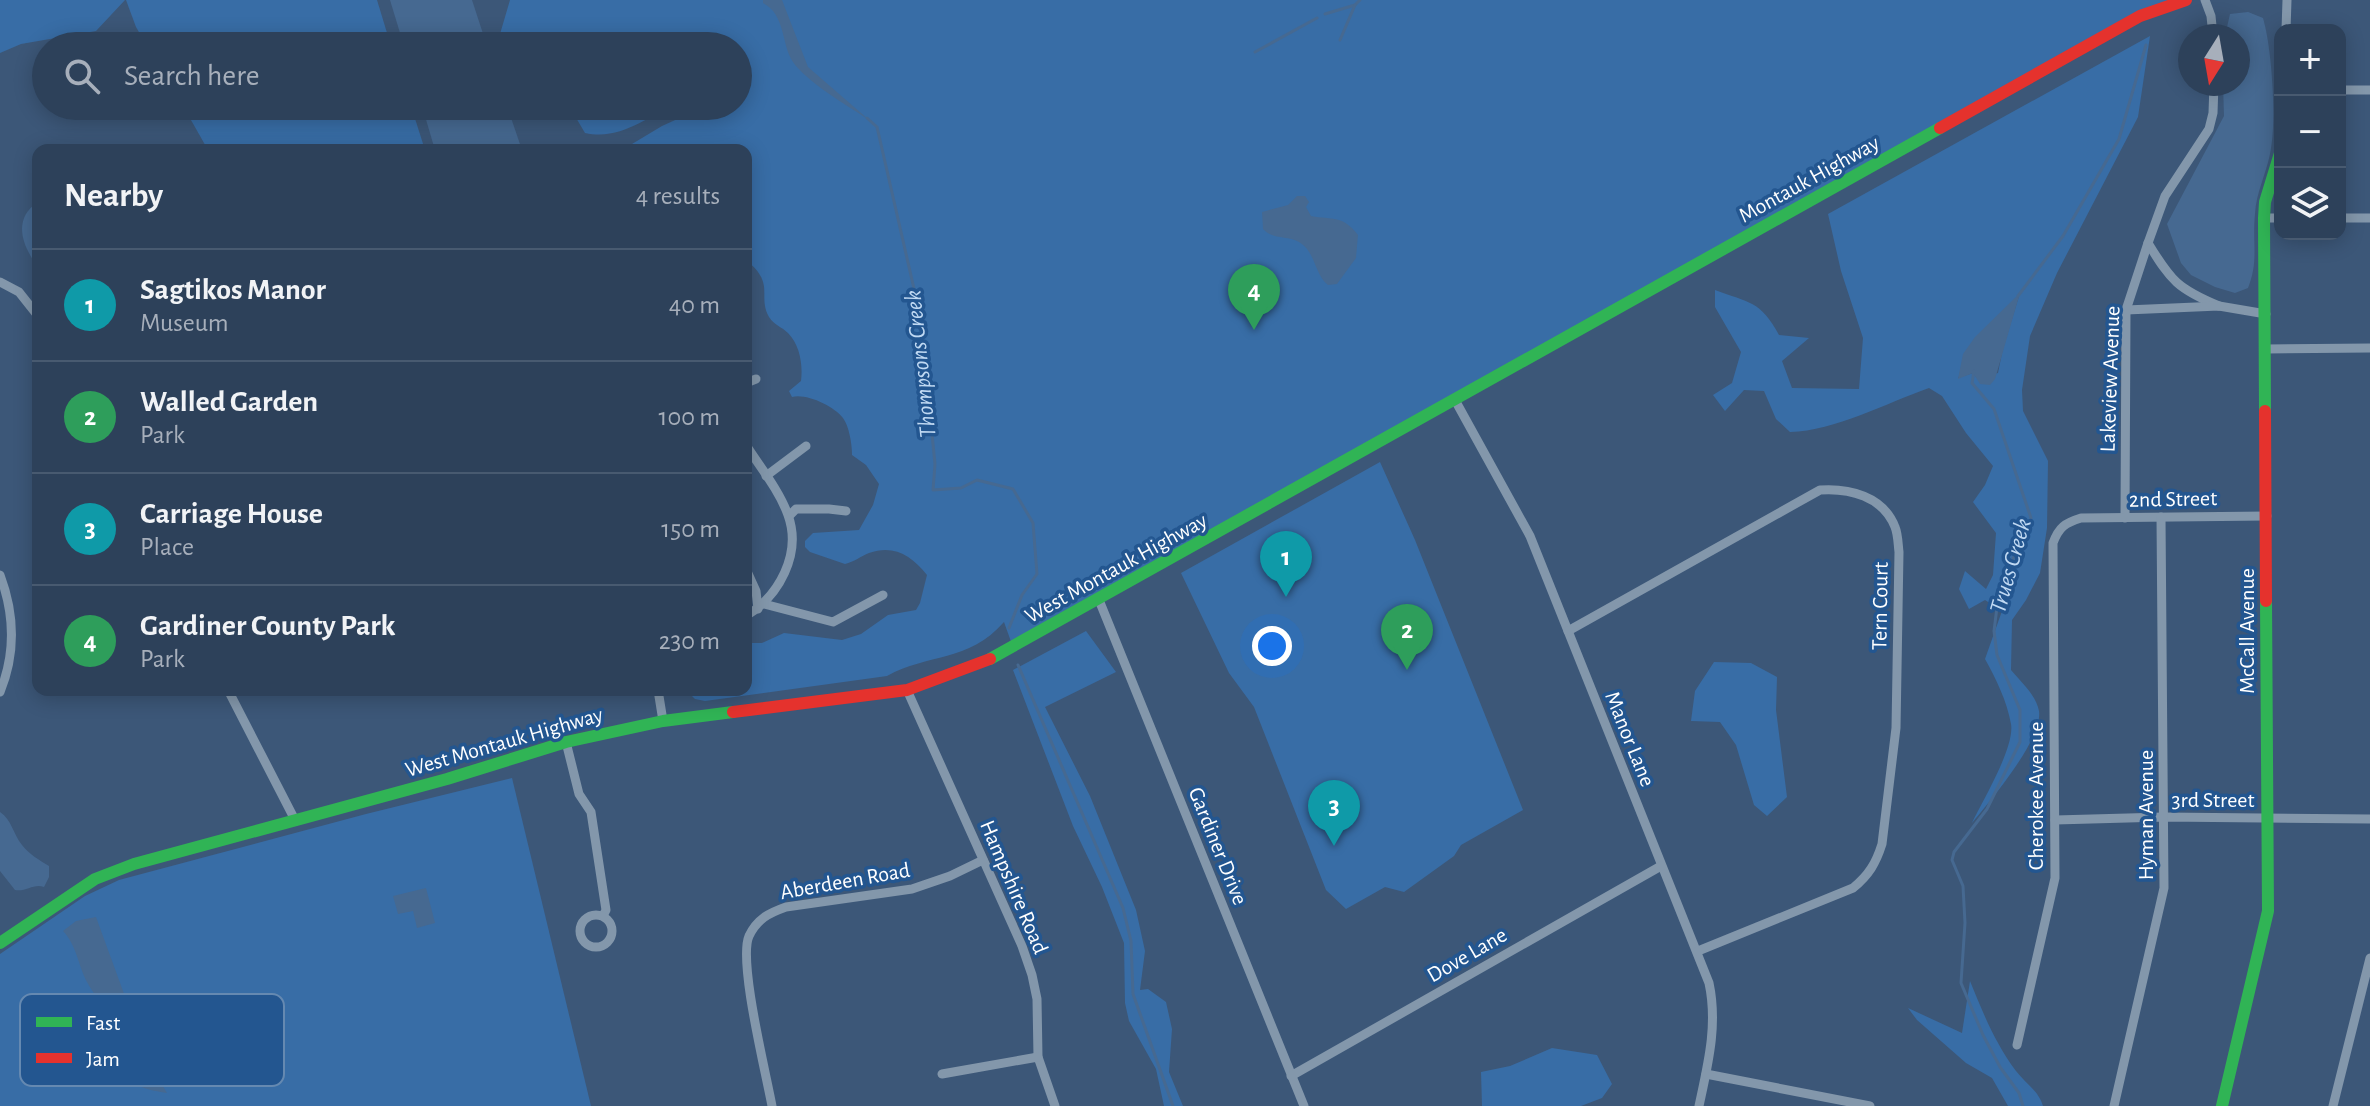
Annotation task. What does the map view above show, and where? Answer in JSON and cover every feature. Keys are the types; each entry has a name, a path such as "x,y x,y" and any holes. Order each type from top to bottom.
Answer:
{"main road":[{"name":"Montauk Highway","path":"1455,400 2140,16 2186,0"},
{"name":"McCall Avenue","path":"2222,1106 2268,911 2264,218 2265,202 2275,168"},
{"name":"West Montauk Highway","path":"0,943 95,879 134,864 447,779 566,742 663,721 907,690 1001,655 1455,400"}],"street":[{"path":"2205,0 2212,24"},
{"path":"2286,24 2287,0"},
{"path":"2346,90 2370,90"},
{"name":"Lakeview Avenue","path":"2125,518 2126,310 2165,196 2209,129 2214,96"},
{"path":"2264,218 2274,218"},
{"path":"2346,218 2370,218"},
{"path":"2148,243 2166,273 2188,293 2219,306"},
{"path":"0,282 19,292 32,308"},
{"path":"2126,310 2219,306 2266,314"},
{"path":"2266,349 2370,348"},
{"name":"Manor Lane","path":"1455,400 1530,536 1661,866 1698,951 1714,1006 1714,1028 1699,1106"},
{"path":"766,476 806,446"},
{"path":"752,454 789,516 792,530 790,558 779,586 752,612"},
{"name":"Tern Court","path":"1568,631 1820,490 1839,488 1869,498 1885,510 1895,527 1899,552 1896,728 1882,844 1877,860 1868,876 1853,888 1698,951"},
{"path":"789,516 796,509 846,511"},
{"name":"2nd Street","path":"2053,543 2058,530 2066,522 2081,518 2267,516"},
{"name":"Hyman Avenue","path":"2114,1106 2163,897 2161,517"},
{"name":"Cherokee Avenue","path":"2017,1045 2055,878 2053,543"},
{"path":"0,575 13,629 8,668 0,692"},
{"path":"752,582 761,606"},
{"path":"761,606 833,622 883,595"},
{"name":"Gardiner Drive","path":"1099,600 1304,1106"},
{"name":"Hampshire Road","path":"907,690 1032,975 1037,999 1038,1057 1055,1106"},
{"path":"231,696 295,820"},
{"path":"659,696 663,721"},
{"path":"566,742 579,794 591,812 606,910 603,916"},
{"name":"3rd Street","path":"2055,820 2164,817 2370,819"},
{"name":"Aberdeen Road","path":"772,1106 746,971 748,938 756,923 767,914 786,907 912,889 983,860"},
{"name":"Dove Lane","path":"1291,1076 1661,866"},
{"path":"2333,1106 2370,958"},
{"path":"942,1074 1038,1057"},
{"path":"1706,1074 1870,1106"}],"shaded area":[{"path":"0,0 125,0 96,31 32,32 32,42 0,53"},
{"path":"126,0 377,0 387,32 139,32"},
{"path":"390,0 472,0 482,32 400,32"},
{"path":"510,0 2177,0 1014,650 1004,622 990,635 962,651 887,676 752,695 752,643 762,643 784,633 842,640 861,634 888,615 916,610 927,575 909,557 894,551 869,553 845,564 810,552 805,547 805,541 813,533 859,530 873,505 879,484 866,465 852,455 848,430 839,413 812,399 792,397 789,391 801,381 798,349 788,333 769,317 761,276 752,265 752,144 632,144 675,120 752,120 752,32 501,32"},
{"path":"763,0 782,0 808,67 868,119 828,93 799,69 789,55 776,15"},
{"path":"2248,12 2263,18 2269,48 2273,124 2270,154 2256,206 2251,278 2248,288 2235,293 2191,275 2181,263 2167,224 2224,116 2223,96 2250,96 2250,24 2228,24 2230,14"},
{"path":"2150,36 2138,117 2057,273 2030,336 2022,390 2023,411 2048,461 2047,528 2040,573 2012,620 2011,670 2035,700 2039,711 2038,723 2014,769 1972,823 2003,759 2011,734 2004,699 1985,659 2002,611 1985,600 1969,609 1959,589 1965,571 1986,589 1993,575 1996,533 1973,502 1993,466 1942,396 1929,388 1842,422 1790,432 1776,419 1764,391 1744,390 1725,411 1713,395 1732,383 1741,352 1715,307 1715,290 1753,304 1766,315 1779,335 1809,338 1782,361 1792,388 1859,389 1863,338 1841,271 1828,214","holes":["2019,296 1998,373 1977,378 1973,373 1958,378"]},
{"path":"191,120 415,120 423,144 205,144"},
{"path":"426,120 512,120 520,144 433,144"},
{"path":"577,120 644,120 611,133 585,133"},
{"path":"1297,196 1305,196 1311,216 1342,221 1358,235 1356,258 1337,284 1328,285 1323,280 1305,246 1271,235 1263,229 1262,212 1288,205"},
{"path":"32,207 32,257 22,233 22,224"},
{"path":"2020,293 1995,379 1990,385 1980,384 1973,373 1958,379 1963,354 1975,337"},
{"path":"1380,462 1415,540 1523,810 1461,845 1454,856 1404,892 1385,887 1346,909 1326,890 1254,707 1229,673 1181,573"},
{"path":"1086,631 1116,672 1045,707 1090,796 1136,910 1145,951 1140,990 1148,989 1166,1002 1172,1029 1169,1072 1183,1106 1164,1106 1156,1069 1129,1021 1125,1003 1124,943 1073,826 1013,670"},
{"path":"1714,662 1751,663 1777,677 1776,710 1787,797 1767,816 1754,805 1736,745 1720,722 1691,721 1695,691"},
{"path":"692,696 741,696 705,701"},
{"path":"512,778 591,1106 0,1106 0,954 85,896 119,880"},
{"path":"0,812 25,848 49,866 49,877 44,887 15,890 0,871"},
{"path":"426,888 435,923 417,928 413,911 398,914 393,896"},
{"path":"96,917 124,994 95,994 87,982 63,931 76,921"},
{"path":"1970,981 2002,1050 2043,1106 2008,1106 1992,1078 1966,1063 1917,1020 1908,1008 1962,1033"},
{"path":"1552,1048 1597,1055 1612,1084 1602,1098 1581,1106 1482,1106 1481,1072 1510,1066"},
{"path":"163,1086 167,1093 154,1091 141,1087"}],"waterway":[{"path":"1325,14 1355,5 1360,0"},
{"path":"1340,40 1355,5"},
{"path":"1255,52 1317,18"},
{"name":"Trues Creek","path":"2018,296 2063,236 2119,139 2146,45"},
{"name":"Thompsons Creek","path":"867,118 877,127 920,315 935,464 933,490 961,488 977,480 1013,489 1033,523 1037,574 1022,595 1009,628"},
{"name":"Trues Creek","path":"1974,371 1972,383 1994,409 2031,518 1999,591 1994,631 1997,655 2020,710 2020,742 1987,809 1954,852 1952,860 1963,886 1965,923 1961,983 1983,1035 2000,1067 2019,1093 2023,1106"},
{"name":"Thompsons Creek","path":"1018,665 1123,908 1131,941 1133,994 1173,1106"}],"traffic: fast":[{"path":"990,659 1940,128"},
{"path":"2265,411 2264,218 2265,202 2275,168"},
{"path":"2222,1106 2268,911 2266,601"},
{"path":"0,943 95,879 134,864 447,779 566,742 663,721 733,712"}],"traffic: jam":[{"path":"1940,128 2140,16 2186,0"},
{"path":"2265,411 2266,601"},
{"path":"733,712 907,690 990,659"}],"place":[{"name":"Gardiner County Park","path":"1254,330"},
{"name":"Sagtikos Manor","path":"1286,597"},
{"name":"Walled Garden","path":"1407,670"},
{"name":"Carriage House","path":"1334,846"}]}
